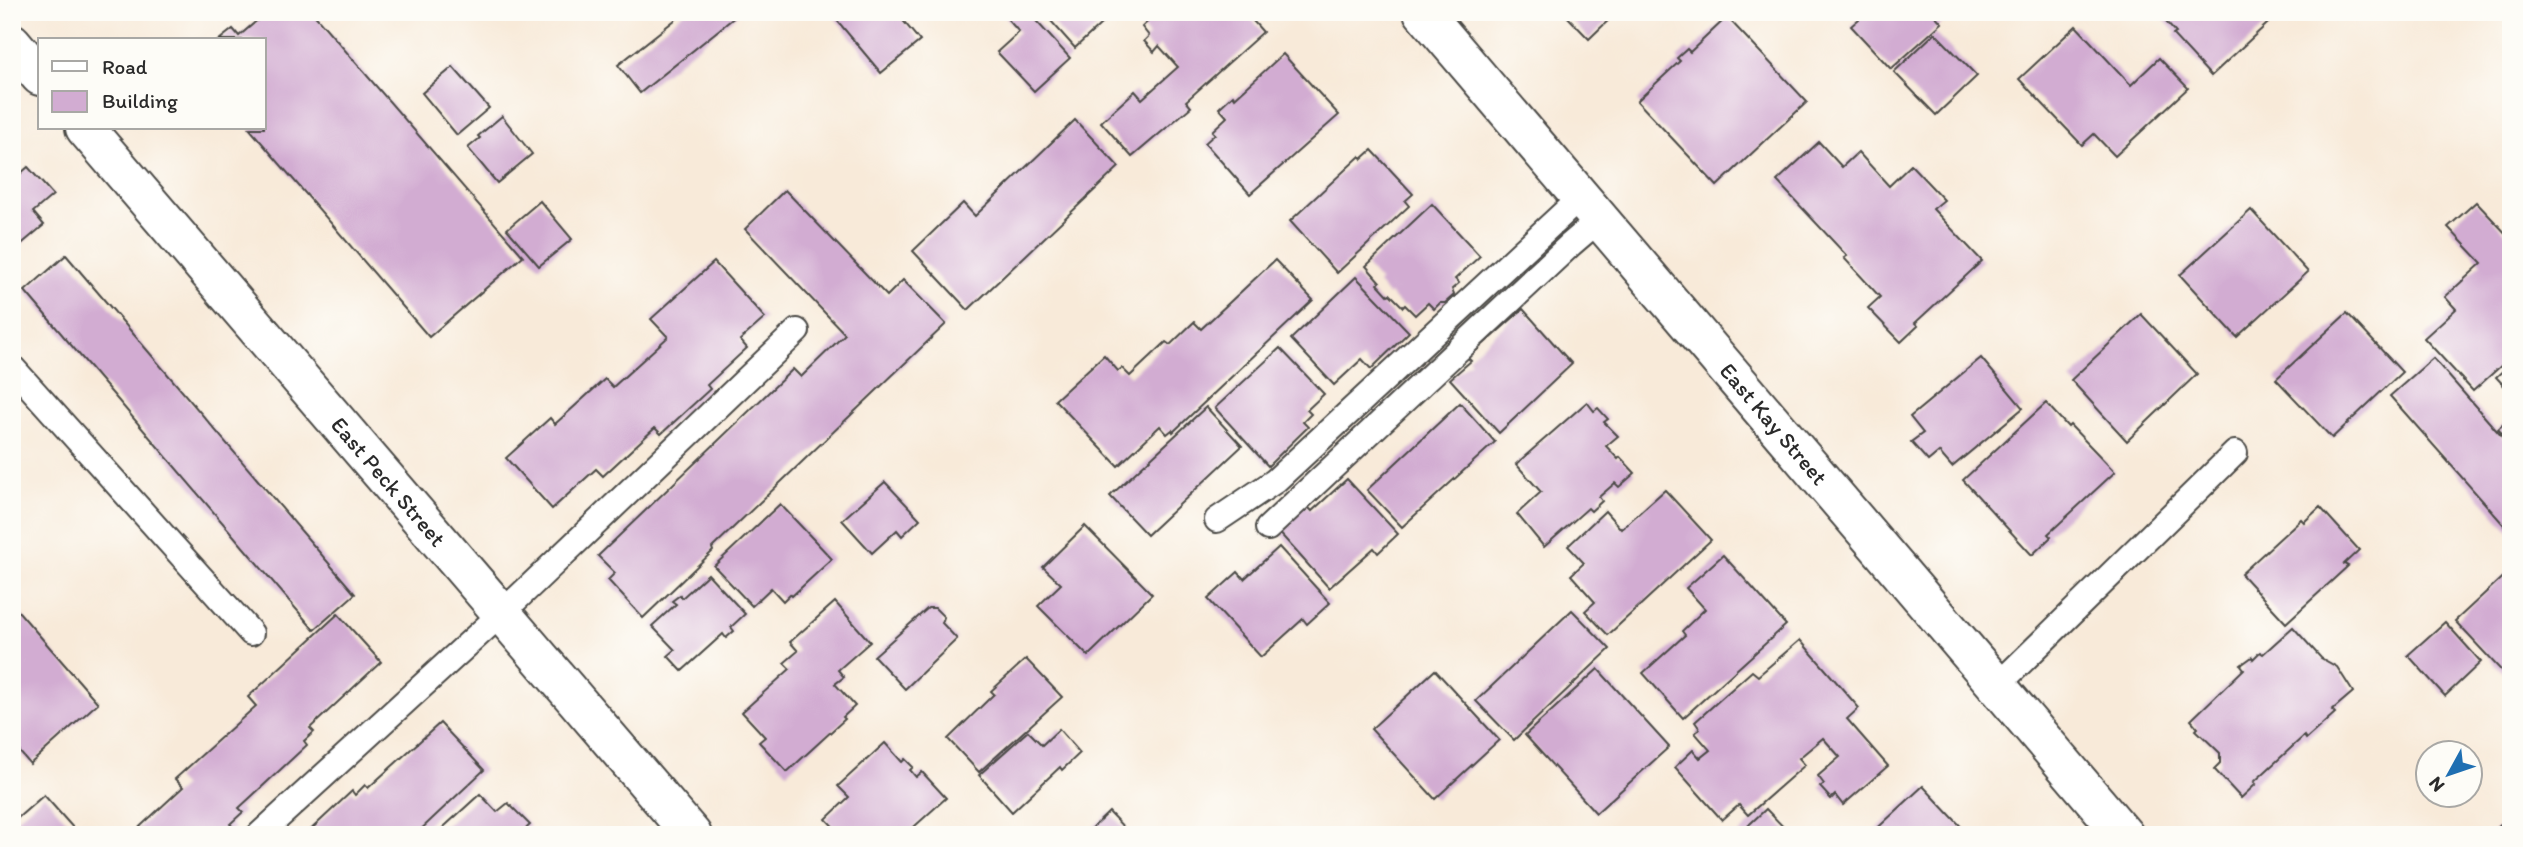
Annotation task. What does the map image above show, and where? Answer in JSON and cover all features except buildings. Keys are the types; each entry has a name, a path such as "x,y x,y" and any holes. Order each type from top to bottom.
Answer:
{"street":[{"name":"East Kay Street","path":"1423,12 2123,835"},
{"path":"12,43 38,74"},
{"name":"East Peck Street","path":"87,130 692,835"}],"lane":[{"path":"1217,520 1275,481 1590,209"},
{"path":"1268,528 1564,250 1590,209"},
{"path":"259,835 502,613 797,331"},
{"path":"12,367 251,633"},
{"path":"1997,686 2235,453"}]}
